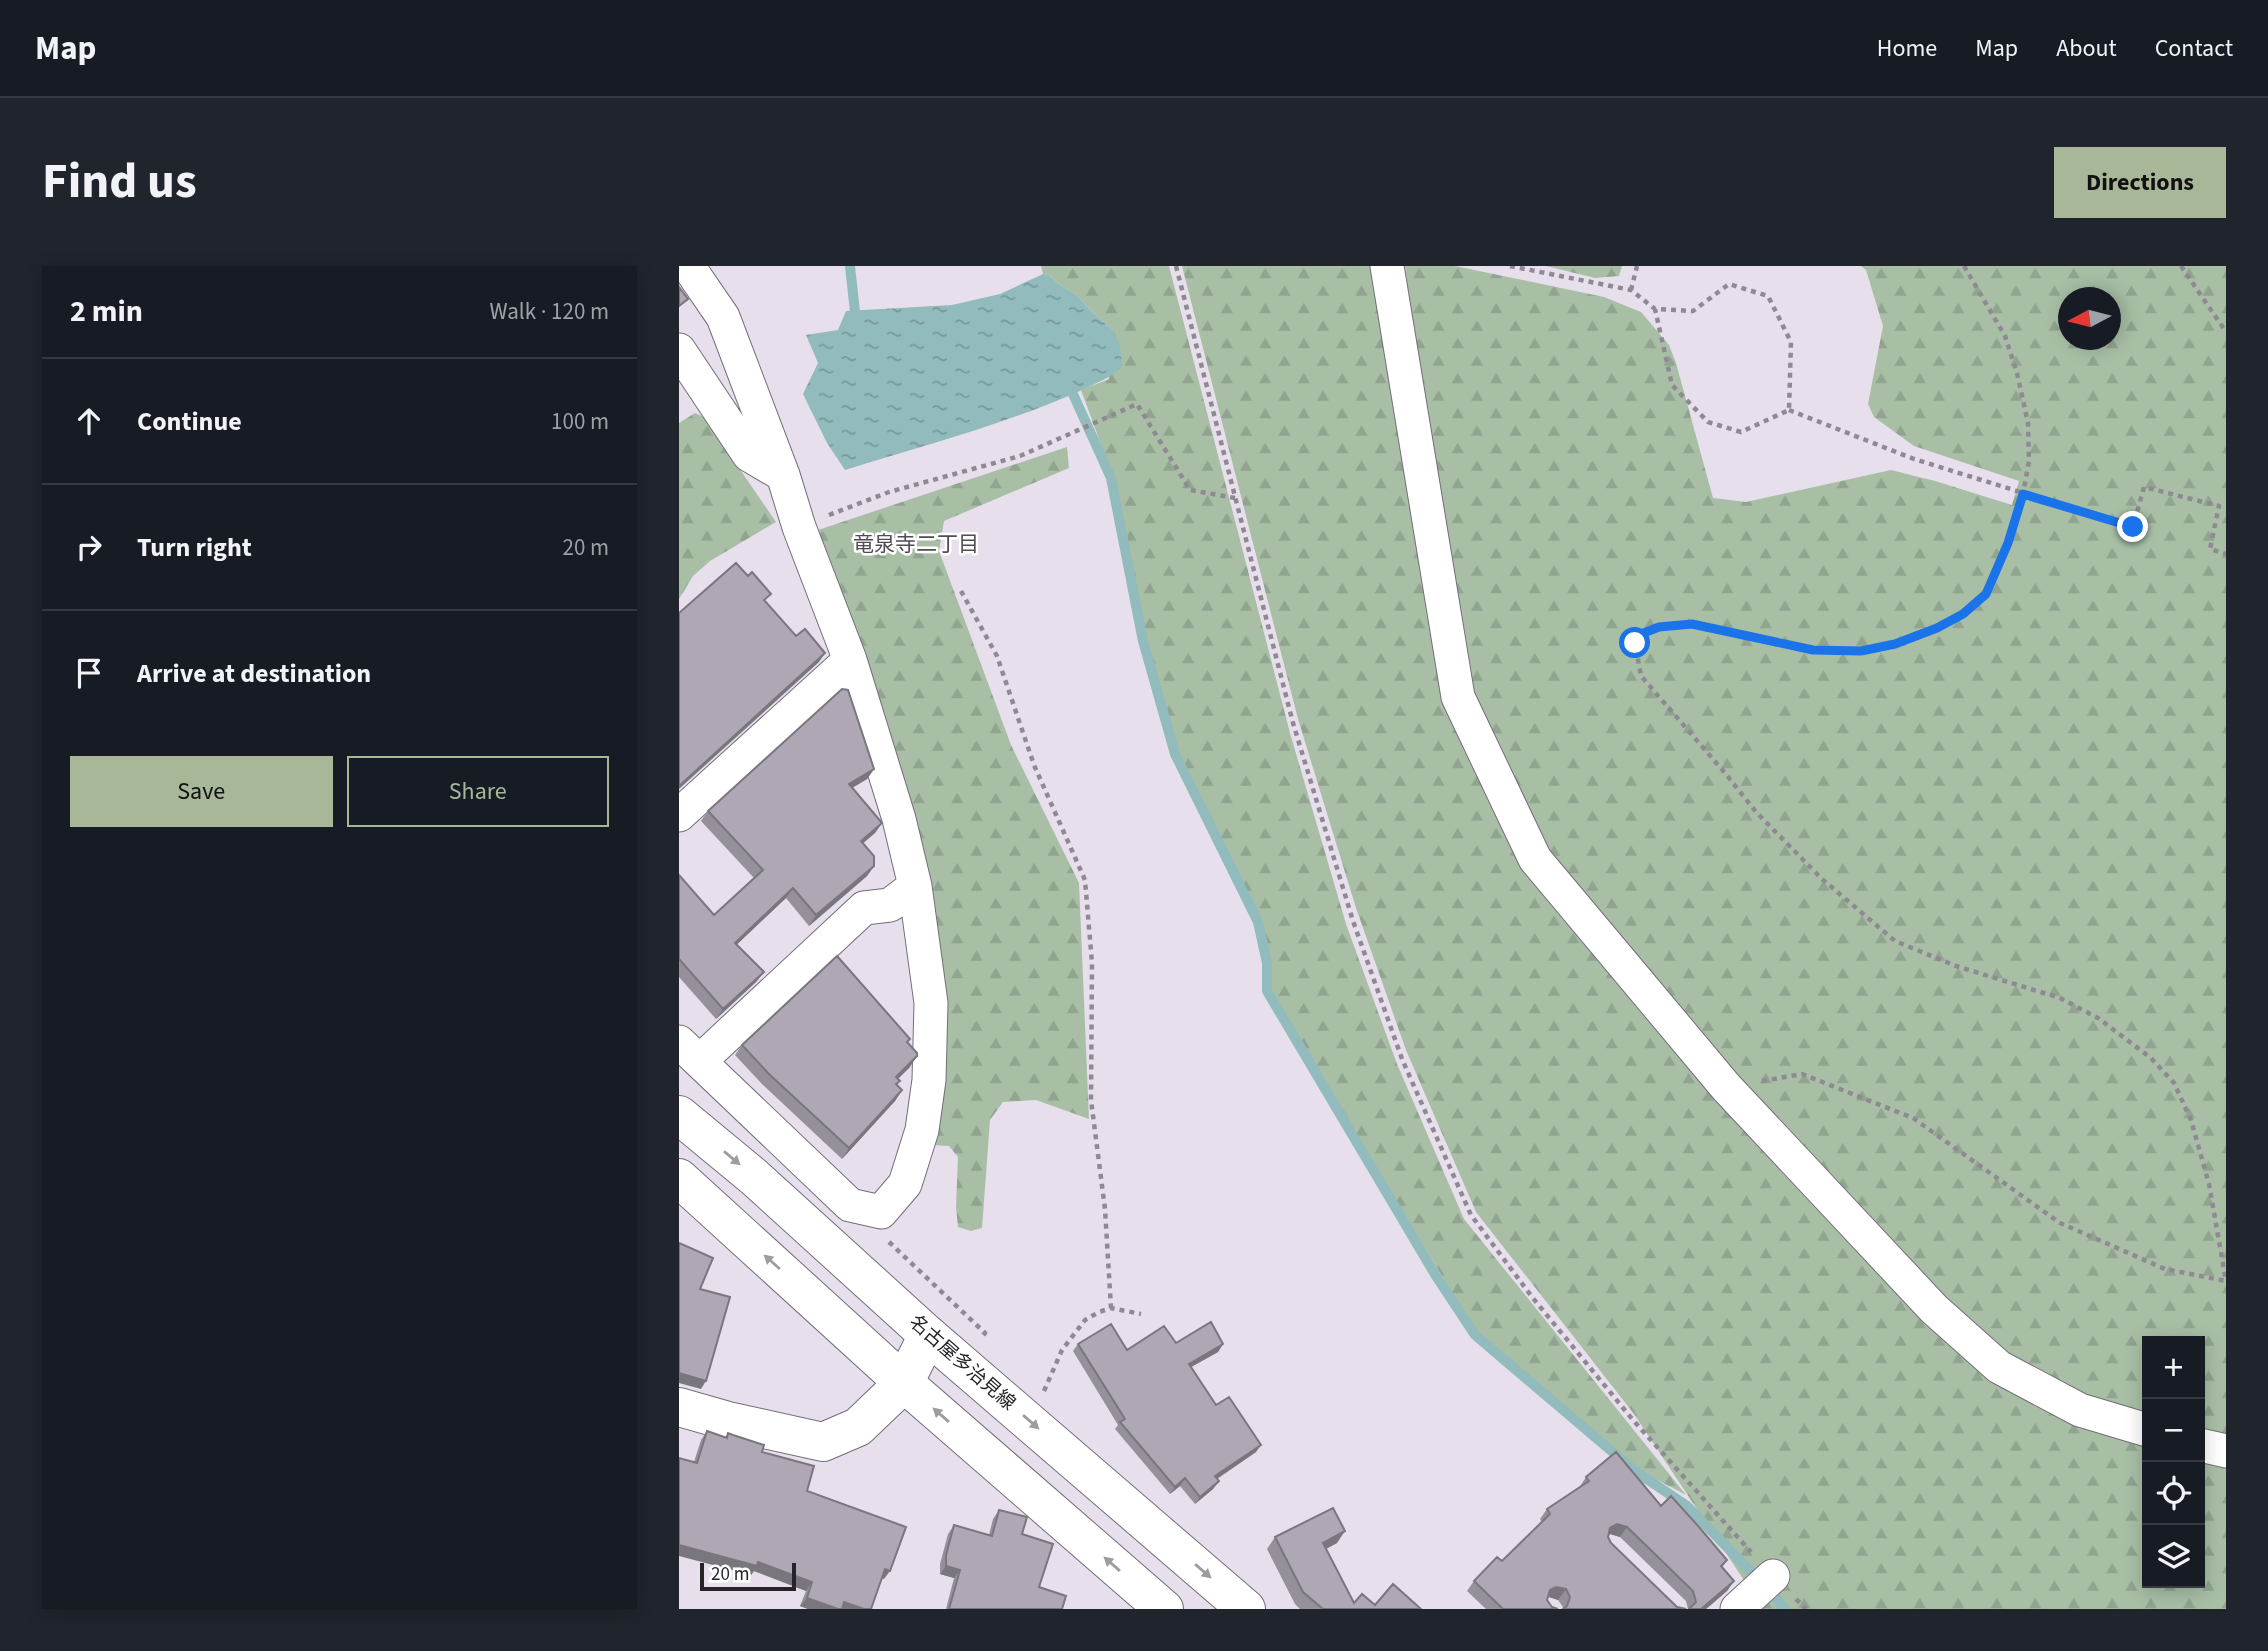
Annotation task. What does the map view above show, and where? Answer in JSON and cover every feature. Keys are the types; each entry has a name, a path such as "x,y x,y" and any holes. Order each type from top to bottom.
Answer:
{"main road":[{"name":"名古屋多治見線","path":"679,1115 754,1177 928,1335 1245,1609"},
{"path":"679,1178 904,1383 1164,1609"},
{"path":"679,1407 823,1442 858,1427 904,1383 928,1335"}],"street":[{"path":"688,266 723,317 783,475 799,527 850,660 899,819 915,886 931,1003 929,1080 922,1130 905,1184 881,1212 850,1205 690,1051 864,908 890,905 915,886"},
{"path":"1387,266 1458,697 1535,859 1726,1087 1934,1309 1999,1367 2080,1409 2142,1428"},
{"path":"679,350 749,455 783,475"},
{"path":"679,815 850,660"},
{"path":"2205,1446 2226,1451"},
{"path":"1737,1609 1773,1576"}],"path":[{"path":"1177,266 1293,723 1353,921 1402,1059 1471,1215 1532,1297 1633,1420 1719,1519 1806,1609"},
{"path":"1510,266 1631,290 1655,309 1693,311 1729,284 1768,296 1791,342 1789,410"},
{"path":"1631,290 1637,266"},
{"path":"1726,1087 1801,1074 1913,1118 2060,1223 2165,1269 2226,1281 2209,1184 2191,1120 2174,1083 2151,1058 2098,1018 2060,998 1956,967 1895,941 1822,879 1756,812 1725,772 1641,676 1635,643 1641,634 1659,627 1692,624 1813,650 1861,651 1895,644 1937,628 1963,614 1986,594 2008,543 2023,494 2029,461 2028,423 2017,373 2005,336 1965,266"},
{"path":"2181,266 2226,332"},
{"path":"1655,309 1672,385 1707,422 1741,432 1789,410 1914,459 2133,527 2144,487 2219,506 2210,549 2226,554"},
{"path":"799,527 889,492 1020,456 1137,404 1190,490 1235,498"},
{"path":"961,591 997,656 1034,765 1084,880 1092,963 1091,1100 1105,1209 1111,1308"},
{"path":"888,1241 985,1333"},
{"path":"1023,1416 1048,1384 1062,1350 1085,1320 1111,1308 1140,1314"}],"green space":[{"path":"1041,266 1169,266 1290,733 1346,924 1397,1064 1464,1219 1686,1495 1627,1464 1474,1329 1269,990 1272,964 1259,919 1177,750 1146,642 1113,477 1081,390 1109,379 1113,330 1076,294 1049,275 1043,274"},
{"path":"1182,266 1373,266 1390,381 1519,861 1924,1320 2142,1443 2142,1588 2205,1588 2205,1460 2226,1465 2226,1609 1763,1609 1634,1414 1476,1212 1406,1050 1356,908 1298,719"},
{"path":"1405,266 1455,266 1604,297 1641,312 1669,345 1676,363 1713,498 1746,502 1891,470 2012,505 2019,481 1914,446 1874,417 1868,404 1883,326 1866,270 1861,266 2226,266 2226,1438 2205,1432 2205,1336 2142,1336 2142,1415 2084,1398 2007,1356 1949,1310 1743,1084 1544,845 1476,698 1456,611 1421,401"},
{"path":"1546,266 1622,266 1619,276 1595,278"},
{"path":"695,413 704,417 776,522 710,561 693,576 679,599 679,423"},
{"path":"1067,447 1069,468 944,521 939,551 1011,745 1079,883 1089,1119 1036,1100 1003,1102 990,1120 982,1228 971,1231 958,1227 958,1157 949,1146 932,1145 944,1063 815,531"}],"water":[{"path":"1043,274 1049,275 1076,294 1113,330 1120,345 1122,367 1097,383 1023,414 845,470 827,443 803,394 818,363 806,335 838,330 846,311 952,305 1000,294"}],"building":[{"path":"679,287 688,299 679,306"},
{"path":"736,563 748,576 752,572 771,594 764,600 796,636 805,629 825,653 679,786 679,613"},
{"path":"842,689 848,690 874,769 849,784 882,823 861,841 874,856 874,866 816,915 793,888 735,943 764,972 723,1009 679,959 679,875 714,915 763,870 708,811"},
{"path":"837,956 910,1039 907,1042 917,1053 896,1077 900,1081 896,1084 902,1090 849,1148 769,1074 742,1045"},
{"path":"679,1243 713,1258 700,1289 730,1297 706,1381 679,1373"},
{"path":"1211,1322 1223,1344 1189,1364 1216,1405 1229,1397 1261,1445 1215,1476 1219,1481 1200,1497 1185,1478 1175,1487 1120,1422 1125,1419 1078,1344 1111,1324 1127,1350 1164,1326 1176,1343"},
{"path":"707,1431 727,1438 728,1433 764,1445 762,1452 814,1466 807,1491 906,1527 890,1571 885,1569 871,1609 844,1602 842,1609 838,1609 807,1598 812,1582 758,1562 757,1566 679,1545 679,1458 697,1463"},
{"path":"1616,1452 1661,1506 1671,1496 1727,1560 1721,1566 1734,1581 1701,1609 1689,1609 1696,1602 1693,1591 1627,1527 1617,1524 1610,1528 1608,1537 1611,1543 1677,1607 1686,1609 1563,1609 1570,1597 1566,1589 1556,1587 1550,1590 1547,1600 1552,1607 1558,1609 1503,1609 1474,1581 1497,1557 1502,1561 1550,1514 1547,1509 1589,1481 1586,1477"},
{"path":"1333,1508 1345,1531 1323,1543 1354,1603 1362,1594 1375,1605 1393,1584 1421,1609 1323,1609 1303,1592 1275,1537"},
{"path":"999,1510 1027,1517 1022,1534 1053,1544 1039,1587 1066,1596 1062,1609 949,1609 960,1570 946,1566 946,1555 954,1525 992,1536"}],"waterway":[{"path":"850,266 856,321"},
{"path":"1068,383 1111,478 1143,641 1175,754 1258,922 1267,963 1267,991 1436,1276 1475,1335 1635,1471 1687,1506 1756,1577"},
{"path":"1770,1591 1785,1609"}],"district":[{"name":"竜泉寺二丁目","path":"916,544"}],"route":[{"path":"1635,643 1641,634 1659,627 1692,624 1813,650 1861,651 1895,644 1937,628 1963,614 1986,594 2008,543 2023,494 2133,527"}]}
